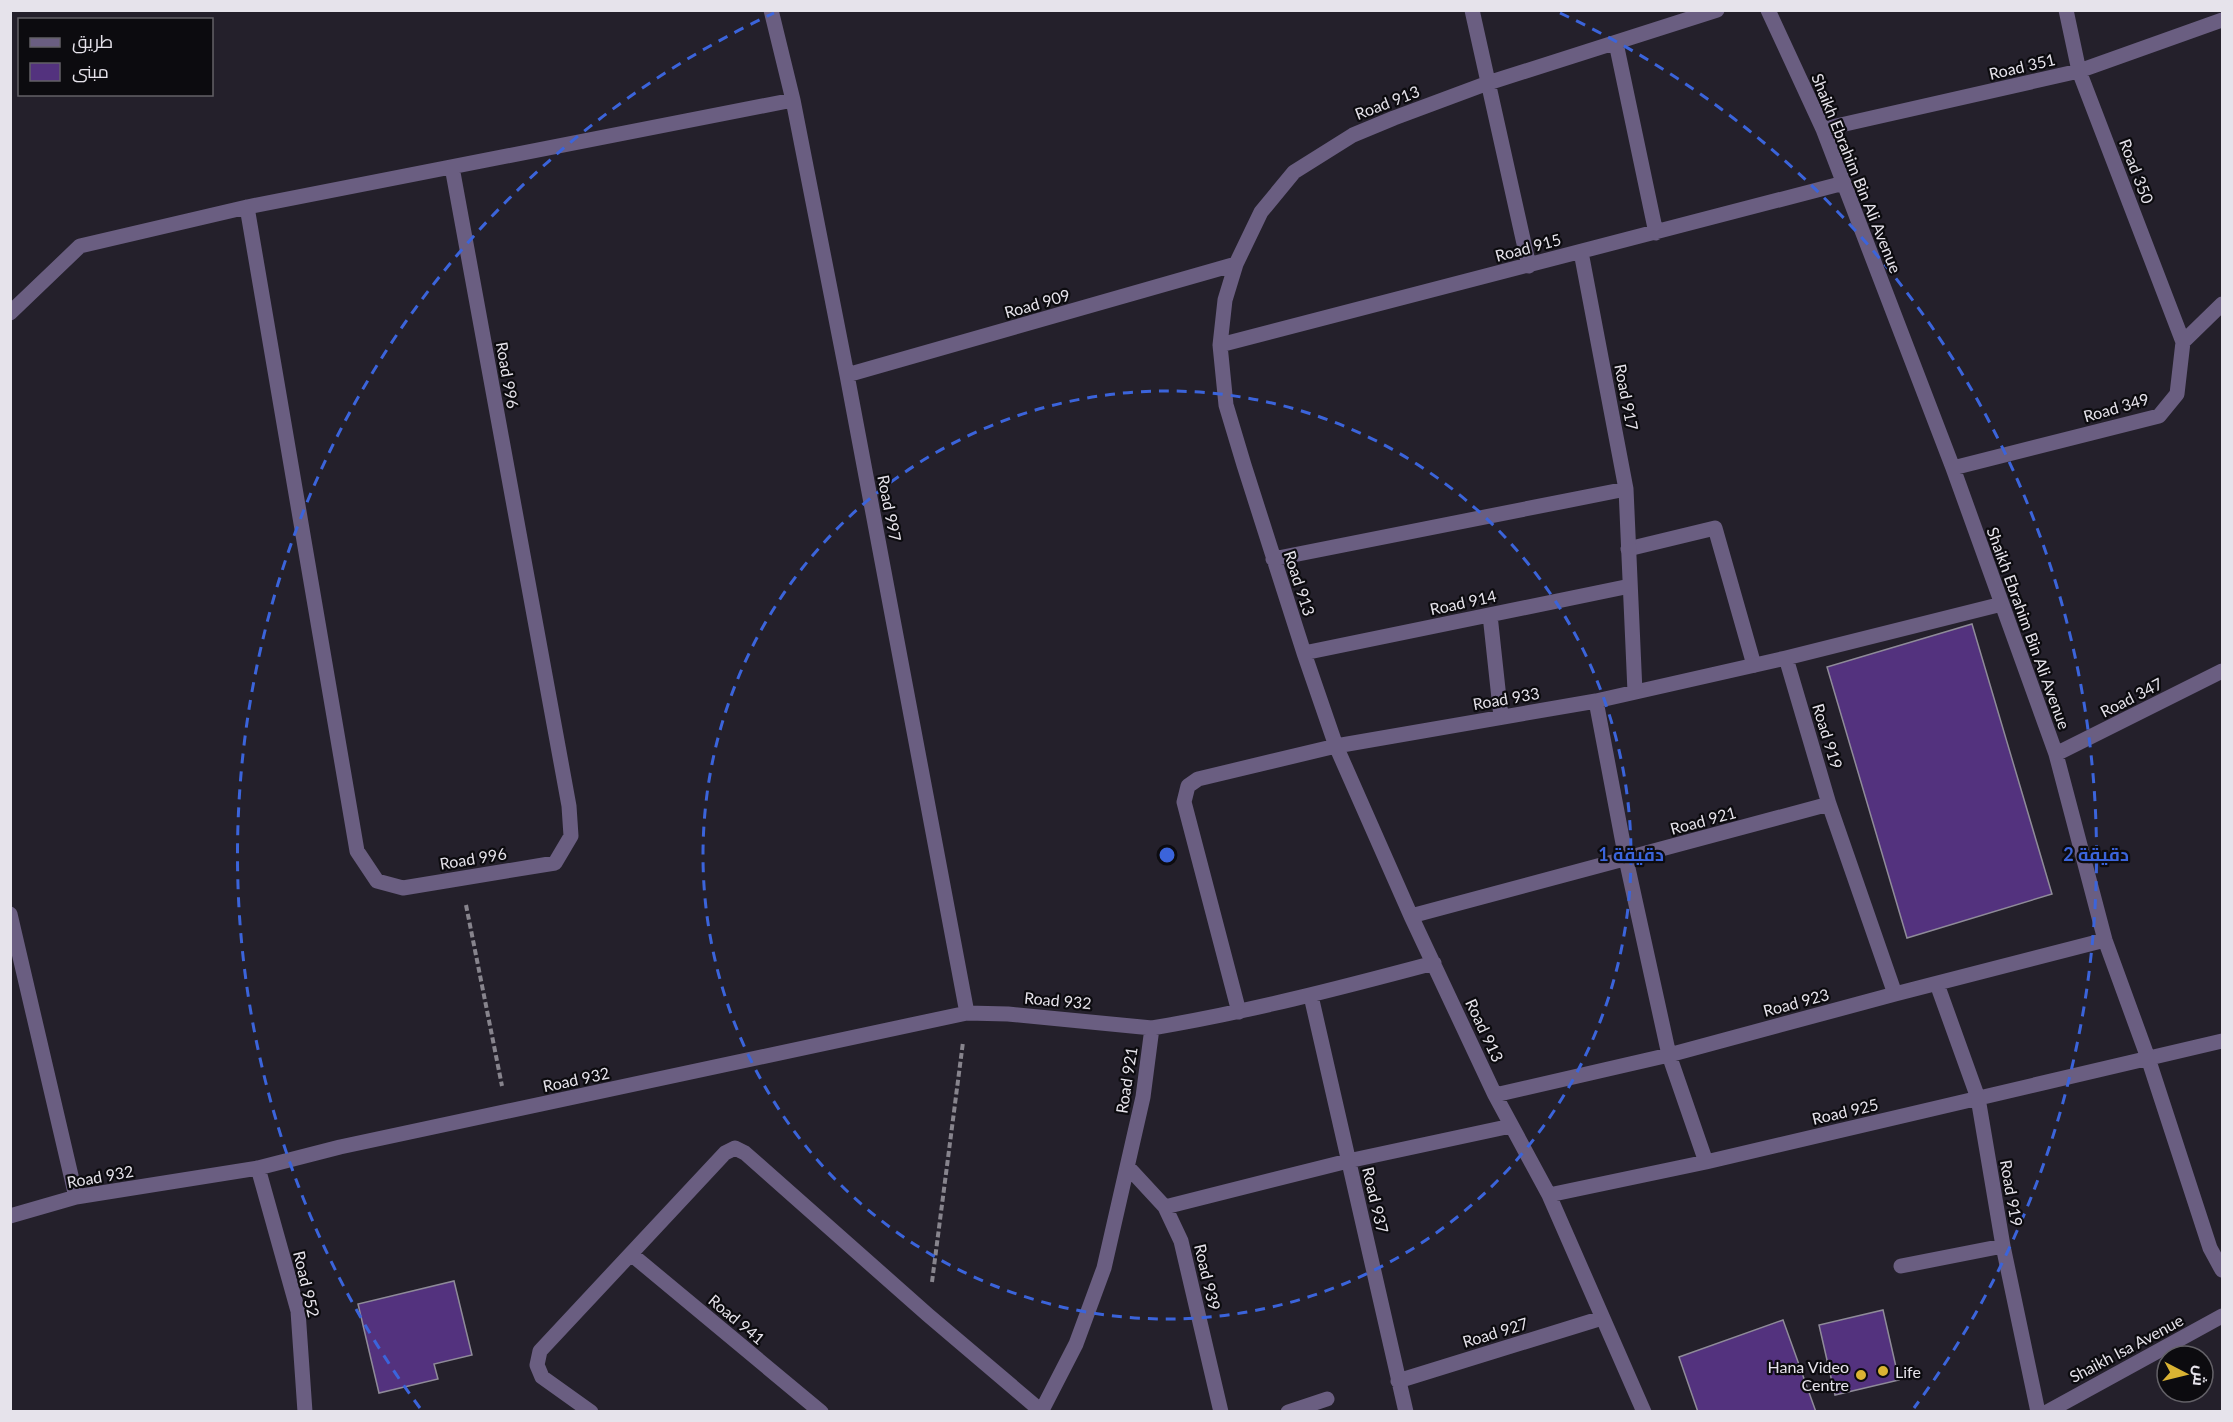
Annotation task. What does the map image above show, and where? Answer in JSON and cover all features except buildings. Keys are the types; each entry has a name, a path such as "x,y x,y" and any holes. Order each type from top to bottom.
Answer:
{"street":[{"name":"Road 997","path":"771,10 793,100 847,375 967,1013"},
{"path":"1473,10 1529,266"},
{"name":"Road 913","path":"1644,1412 1549,1195 1495,1095 1411,916 1336,746 1273,559 1227,405 1220,345 1225,300 1236,264 1261,212 1294,172 1353,135 1488,83 1717,10"},
{"name":"Shaikh Ebrahim Bin Ali Avenue","path":"1768,10 1823,129 1953,468 2056,754 2106,940 2148,1058 2210,1248 2223,1269"},
{"name":"Road 350","path":"2066,10 2079,71 2183,342"},
{"name":"Road 351","path":"1823,129 2079,71 2223,20"},
{"path":"1616,43 1656,233"},
{"path":"10,313 80,246 247,207 793,100"},
{"name":"Road 996","path":"247,207 357,851 377,881 403,888 555,862 571,836 569,806 452,167"},
{"name":"Road 915","path":"1220,345 1844,183"},
{"name":"Road 917","path":"1581,252 1626,489 1635,692"},
{"name":"Road 909","path":"847,375 1236,264"},
{"path":"2183,342 2223,304"},
{"name":"Road 349","path":"1953,468 2159,416 2177,394 2183,342"},
{"path":"1273,559 1626,489"},
{"path":"1628,549 1715,528 1754,665"},
{"name":"Road 914","path":"1304,653 1630,586"},
{"path":"1706,1162 1669,1055 1626,859 1596,701 1786,658 2002,604"},
{"path":"1490,615 1501,717"},
{"name":"Road 919","path":"1786,658 1829,804 1895,994"},
{"name":"Road 347","path":"2056,754 2223,671"},
{"name":"Road 933","path":"1239,1012 1184,802 1188,786 1198,779 1336,746 1596,701"},
{"name":"Road 921","path":"1411,916 1829,804"},
{"path":"10,914 76,1197"},
{"name":"Road 923","path":"1495,1095 1669,1055 2106,940"},
{"name":"Road 921","path":"631,1254 725,1152 735,1148 745,1153 928,1316 1041,1411 1076,1344 1104,1268 1143,1097 1152,1028 1311,996 1434,963"},
{"name":"Road 919","path":"1937,984 1978,1098 2003,1246 2038,1412"},
{"name":"Road 937","path":"1311,996 1406,1412"},
{"name":"Road 932","path":"10,1216 76,1197 258,1168 340,1147 967,1013 1020,1015 1152,1028"},
{"name":"Road 925","path":"1549,1195 1706,1162 2223,1041"},
{"path":"1165,1207 1348,1161 1511,1126"},
{"name":"Road 939","path":"1128,1167 1165,1207 1181,1241 1221,1412"},
{"name":"Road 952","path":"258,1168 298,1311 305,1412"},
{"path":"1901,1266 2003,1246"},
{"path":"591,1412 542,1377 537,1365 540,1351 631,1254"},
{"name":"Road 941","path":"631,1254 821,1412"},
{"name":"Shaikh Isa Avenue","path":"2047,1412 2223,1316"},
{"name":"Road 927","path":"1398,1381 1602,1318"},
{"path":"1288,1412 1327,1399"}],"path":[{"path":"461,878 507,1112"},
{"path":"928,1316 967,1013"}],"place":[{"name":"Life","path":"1883,1371"},
{"name":"Hana Video Centre","path":"1861,1375"}]}
